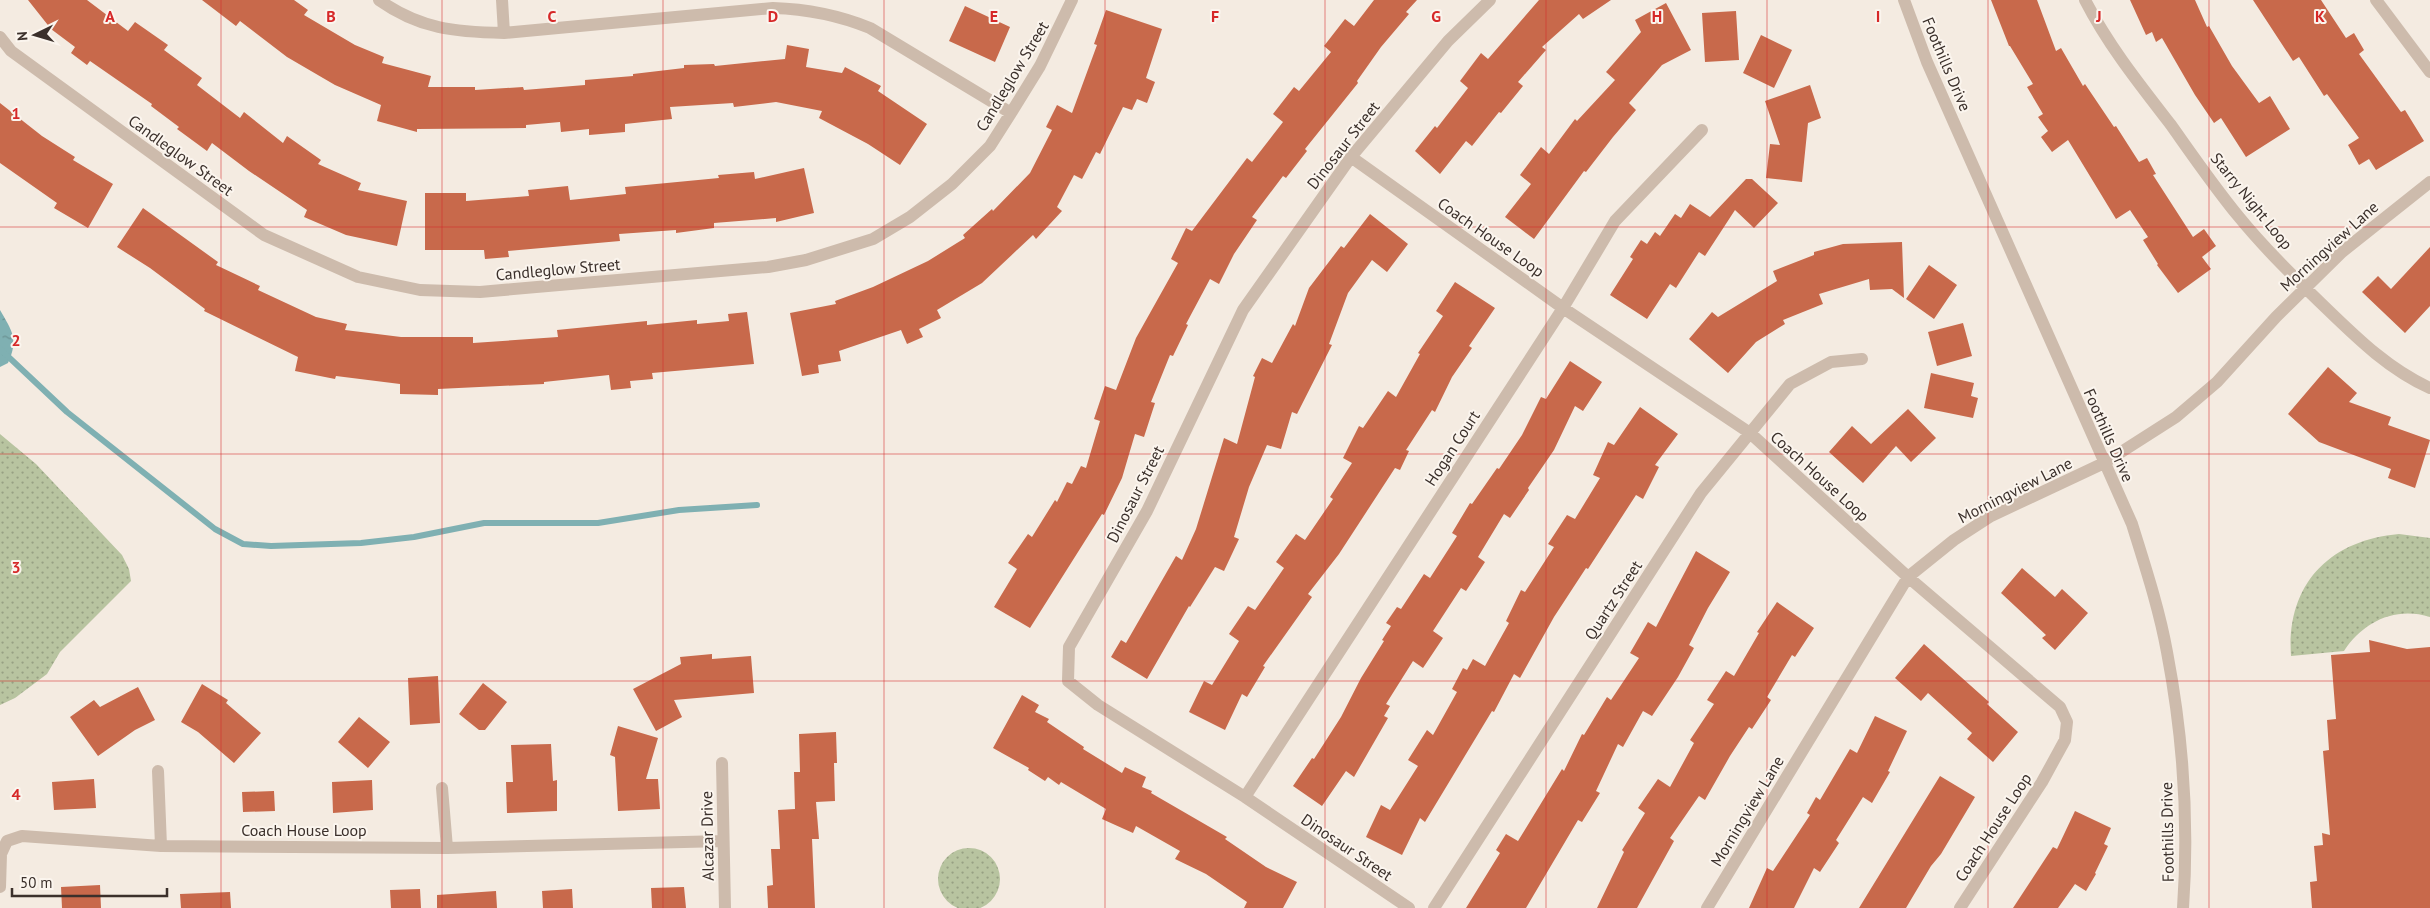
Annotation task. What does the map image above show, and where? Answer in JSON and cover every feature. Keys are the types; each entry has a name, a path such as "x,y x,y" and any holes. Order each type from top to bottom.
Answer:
{"street":[{"path":"378,0 437,29 504,33 773,8 795,4 846,18 870,28 1011,113"},
{"path":"502,0 504,33"},
{"name":"Candleglow Street","path":"0,36 11,50 264,235 358,277 420,290 480,292 768,267 806,260 873,239 910,217 952,184 990,146 1040,66 1072,0"},
{"name":"Dinosaur Street","path":"1409,908 1245,797 1098,705 1068,681 1069,647 1147,511 1243,310 1351,157 1448,41 1490,0"},
{"name":"Foothills Drive","path":"1904,0 1927,62 2132,524 2152,587 2167,650 2176,709 2186,824 2183,908"},
{"name":"Starry Night Loop","path":"2085,0 2117,54 2238,216 2305,288 2378,356 2408,378 2430,388"},
{"path":"2376,0 2430,72"},
{"name":"Hogan Court","path":"1245,797 1562,308 1615,221 1702,130"},
{"name":"Coach House Loop","path":"1351,157 1562,308 1750,434 1908,577 2046,693 2060,707 2067,722 2065,740 2051,767 1960,908"},
{"name":"Morningview Lane","path":"1707,908 1908,577 1954,540 1991,516 2104,463 2196,402 2342,252 2430,182"},
{"name":"Quartz Street","path":"1434,908 1701,493 1790,384 1831,362 1862,359"},
{"name":"Alcazar Drive","path":"722,763 725,908"},
{"path":"158,771 161,846"},
{"path":"442,788 447,848"},
{"name":"Coach House Loop","path":"0,887 0,854 7,841 22,836 161,846 447,848 724,841"}],"green space":[{"path":"0,434 36,464 122,555 129,569 131,581 60,652 47,674 15,698 0,705"},
{"path":"2399,534 2430,538 2430,617 2417,614 2392,615 2370,625 2344,651 2291,656 2291,631 2296,608 2305,588 2317,571 2333,557 2352,546 2374,538"},
{"path":"963,848 975,848 991,857 998,867 1000,879 998,891 991,901 975,910 963,910 952,905 943,896 938,885 938,873 943,862 952,853"}],"water":[{"path":"0,310 13,335 13,348 8,363 0,367"}],"building":[{"path":"28,0 87,0 128,31 135,22 168,45 164,50 202,78 197,85 240,118 244,112 283,143 287,136 321,160 318,164 361,183 358,190 407,201 397,246 346,235 304,217 307,210 249,171 212,143 207,151 177,129 179,127 151,106 152,104 90,61 87,65 71,53 75,47 51,29"},
{"path":"202,0 294,0 308,10 304,15 355,45 384,57 382,63 431,76 428,87 475,87 475,90 523,87 524,90 585,85 585,80 633,76 633,74 684,68 684,65 714,64 715,66 785,59 787,45 809,49 806,67 842,73 845,67 881,86 878,91 927,124 900,165 868,144 819,118 822,111 776,102 734,107 733,103 670,107 672,119 625,124 625,132 589,135 589,129 561,132 560,122 526,125 526,128 417,129 417,132 377,121 381,105 335,85 287,57 240,21 236,26"},
{"path":"1374,0 1417,0 1406,12 1409,14 1381,47 1357,81 1358,83 1305,149 1307,151 1286,178 1283,176 1252,217 1257,220 1234,254 1219,284 1210,279 1186,324 1188,325 1173,356 1170,355 1151,402 1155,403 1144,437 1135,434 1122,478 1104,515 1102,514 1030,628 994,607 1017,569 1008,563 1028,534 1032,537 1055,500 1057,502 1067,482 1072,484 1081,466 1086,468 1100,421 1094,419 1105,386 1116,390 1136,338 1178,263 1171,259 1186,228 1192,231 1247,158 1252,162 1283,122 1273,114 1294,87 1299,91 1331,52 1324,46 1345,19 1354,26"},
{"path":"1539,0 1611,0 1583,19 1579,14 1542,47 1546,50 1518,82 1523,86 1472,146 1466,141 1440,174 1415,151 1435,126 1437,128 1468,88 1460,81 1481,53 1488,59"},
{"path":"1991,0 2037,0 2056,51 2061,48 2083,86 2085,84 2114,127 2116,126 2139,162 2147,158 2156,174 2153,175 2193,237 2204,229 2216,246 2202,257 2211,269 2178,293 2157,265 2143,240 2148,237 2130,210 2116,219 2068,140 2052,152 2041,137 2048,131 2038,117 2043,114 2027,87 2033,84 2009,46"},
{"path":"2130,0 2195,0 2207,27 2209,26 2232,66 2259,103 2270,96 2290,129 2246,157 2221,118 2214,123 2195,95 2162,38 2156,42 2152,32 2146,35"},
{"path":"2253,0 2321,0 2346,38 2354,33 2364,50 2359,54 2401,112 2405,110 2424,141 2376,170 2369,159 2359,165 2348,145 2359,138 2327,94 2324,96 2299,57 2293,61"},
{"path":"1666,3 1691,50 1662,65 1629,103 1636,110 1586,172 1584,171 1534,239 1505,217 1531,184 1520,175 1541,147 1549,154 1575,119 1577,121 1615,80 1606,72 1641,32 1635,20"},
{"path":"965,6 1010,27 995,62 949,41"},
{"path":"1106,10 1162,29 1146,78 1155,82 1147,103 1137,99 1132,110 1123,107 1100,154 1096,152 1082,179 1074,175 1057,207 1062,211 1036,239 1033,235 982,283 937,310 941,318 919,329 923,337 907,344 901,330 839,351 841,361 818,365 819,373 802,376 790,313 836,304 835,301 873,287 928,261 965,238 963,235 992,209 993,211 1030,173 1052,130 1046,127 1057,105 1072,113 1097,45 1094,44"},
{"path":"1736,11 1739,60 1705,62 1702,13"},
{"path":"1761,35 1792,50 1774,88 1743,73"},
{"path":"1810,85 1821,118 1808,123 1802,182 1766,178 1770,144 1780,145 1765,101"},
{"path":"0,103 42,136 75,157 73,160 113,184 88,228 54,208 57,203 0,163"},
{"path":"804,168 814,213 776,222 776,218 714,223 714,228 676,233 676,230 619,234 620,241 508,251 509,257 485,259 484,250 425,250 425,193 466,193 466,201 529,196 528,190 568,186 570,200 626,194 625,187 719,178 718,175 754,172 755,179"},
{"path":"1746,179 1752,179 1778,203 1754,228 1735,210 1705,256 1699,252 1676,288 1670,284 1647,319 1610,295 1633,259 1630,257 1641,240 1647,244 1655,232 1660,236 1675,214 1681,218 1690,204 1710,217"},
{"path":"143,208 218,262 216,265 260,286 258,290 316,317 347,324 345,330 401,337 473,337 473,343 558,337 557,330 647,321 647,325 697,320 697,324 729,321 728,314 747,312 754,364 652,373 653,379 630,381 631,388 611,390 609,375 544,382 544,384 438,389 438,395 400,394 400,384 336,376 335,379 295,371 298,357 204,311 205,309 150,268 117,247"},
{"path":"1370,214 1408,244 1387,272 1372,260 1348,293 1329,344 1332,345 1297,414 1292,412 1281,449 1267,445 1249,487 1234,537 1239,539 1224,571 1215,567 1189,606 1147,679 1111,657 1121,640 1126,643 1176,556 1182,560 1196,529 1224,438 1237,444 1255,377 1253,376 1262,358 1272,363 1293,324 1295,326 1309,288 1341,246 1344,248"},
{"path":"1902,242 1904,298 1892,289 1870,290 1869,279 1819,294 1823,304 1783,320 1785,324 1756,342 1728,373 1689,339 1712,312 1718,317 1777,281 1773,271 1814,255 1814,252 1843,244"},
{"path":"2430,247 2430,306 2405,333 2362,292 2378,276 2391,289"},
{"path":"1929,265 1957,285 1934,319 1906,299"},
{"path":"1455,282 1495,308 1469,346 1472,348 1452,377 1435,412 1432,410 1406,450 1409,451 1400,470 1395,468 1339,554 1308,594 1312,597 1263,666 1265,667 1247,697 1242,694 1225,730 1189,712 1204,681 1212,685 1239,641 1229,634 1248,606 1255,610 1284,568 1276,562 1296,534 1305,540 1333,499 1330,497 1352,463 1343,458 1359,426 1363,428 1388,391 1396,397 1420,354 1418,353 1443,316 1436,311"},
{"path":"1963,323 1972,356 1937,366 1928,332"},
{"path":"1570,361 1602,382 1583,411 1575,406 1554,450 1528,488 1529,490 1510,518 1504,514 1478,557 1485,562 1466,591 1461,588 1433,631 1443,638 1423,668 1413,661 1386,704 1390,706 1384,716 1388,718 1354,777 1346,771 1322,806 1293,786 1312,758 1314,759 1341,717 1361,678 1384,641 1382,640 1391,626 1386,623 1397,607 1401,609 1424,574 1430,578 1457,536 1452,533 1470,503 1472,504 1497,468 1499,469 1522,435 1541,397 1546,399"},
{"path":"2328,367 2357,393 2349,402 2391,417 2388,425 2430,440 2415,488 2388,478 2391,469 2319,442 2288,414"},
{"path":"1931,373 1974,383 1971,396 1978,398 1973,418 1924,408"},
{"path":"1640,407 1678,434 1655,465 1659,467 1643,499 1636,495 1554,617 1520,678 1514,674 1494,712 1492,711 1425,822 1420,818 1402,855 1366,837 1381,805 1390,810 1418,766 1408,760 1427,730 1433,735 1457,692 1452,689 1463,668 1467,670 1473,659 1485,666 1509,623 1506,621 1521,590 1525,592 1554,547 1548,544 1567,515 1575,519 1600,478 1593,475 1608,442 1614,445"},
{"path":"1908,409 1936,438 1911,462 1896,446 1863,483 1829,452 1852,426 1871,444"},
{"path":"1696,551 1730,572 1708,608 1689,645 1694,648 1678,677 1652,716 1643,711 1623,747 1618,744 1596,791 1600,793 1582,822 1578,820 1526,908 1466,908 1500,853 1496,850 1506,834 1518,841 1562,769 1564,771 1582,734 1584,735 1607,697 1611,700 1639,658 1630,653 1648,622 1656,627"},
{"path":"2022,568 2055,597 2062,589 2088,613 2055,650 2042,638 2046,635 2001,593"},
{"path":"1777,602 1814,628 1795,657 1792,655 1767,697 1771,700 1752,729 1749,727 1705,800 1699,796 1670,838 1674,841 1637,908 1597,908 1624,852 1622,850 1645,813 1638,808 1658,779 1670,787 1694,743 1690,740 1714,704 1707,700 1726,671 1734,676 1759,633 1757,632"},
{"path":"2369,640 2407,649 2430,647 2430,908 2312,908 2310,882 2317,881 2314,846 2323,845 2322,833 2330,835 2323,751 2329,750 2327,720 2336,719 2331,655 2370,652"},
{"path":"1924,644 1989,702 1987,704 2018,732 1993,762 1967,739 1972,733 1928,693 1921,701 1895,678"},
{"path":"712,654 712,659 751,656 754,693 674,700 682,717 656,731 633,689 681,664 680,657"},
{"path":"438,676 440,723 410,725 408,678"},
{"path":"483,683 507,702 485,730 479,730 459,714"},
{"path":"202,684 228,700 226,703 261,733 234,763 198,732 181,722"},
{"path":"138,687 155,720 135,730 98,756 70,717 94,700 100,707"},
{"path":"1022,695 1039,705 1035,712 1049,719 1047,722 1084,747 1083,749 1122,773 1125,767 1146,777 1142,787 1152,791 1151,793 1227,837 1225,839 1266,867 1297,882 1283,908 1244,908 1247,902 1206,874 1175,859 1180,851 1136,826 1133,833 1102,819 1106,809 1061,782 1059,785 1048,777 1045,781 1028,770 1029,768 993,748"},
{"path":"1875,716 1907,731 1888,771 1890,772 1872,803 1863,797 1836,840 1839,843 1820,872 1814,868 1794,908 1749,908 1767,868 1773,871 1810,815 1807,813 1816,797 1820,800 1850,749 1857,753"},
{"path":"359,717 390,742 368,768 338,742"},
{"path":"618,726 658,738 646,779 658,779 660,809 618,811 615,757 610,755"},
{"path":"836,732 837,763 834,763 835,801 816,802 819,839 812,839 815,908 768,908 767,886 773,885 771,849 780,849 778,810 795,809 794,772 800,772 799,734"},
{"path":"551,744 553,781 557,780 557,811 507,813 506,782 513,782 511,745"},
{"path":"1940,776 1975,797 1941,854 1931,866 1906,908 1859,908"},
{"path":"94,779 96,808 54,810 52,782"},
{"path":"372,780 373,810 333,813 332,782"},
{"path":"274,791 275,811 243,812 242,792"},
{"path":"2075,811 2111,828 2104,844 2108,846 2096,874 2086,891 2075,884 2058,908 2013,908 2053,847 2057,849"},
{"path":"100,885 101,908 62,908 61,887"},
{"path":"684,887 686,908 652,908 651,888"},
{"path":"420,889 421,908 391,908 390,890"},
{"path":"572,889 573,908 543,908 542,891"},
{"path":"496,891 497,908 437,908 437,895"},
{"path":"230,892 231,908 181,908 180,894"}],"waterway":[{"path":"0,349 67,412 215,529 243,544 271,546 361,543 414,537 484,523 598,523 679,510 757,505"}]}
